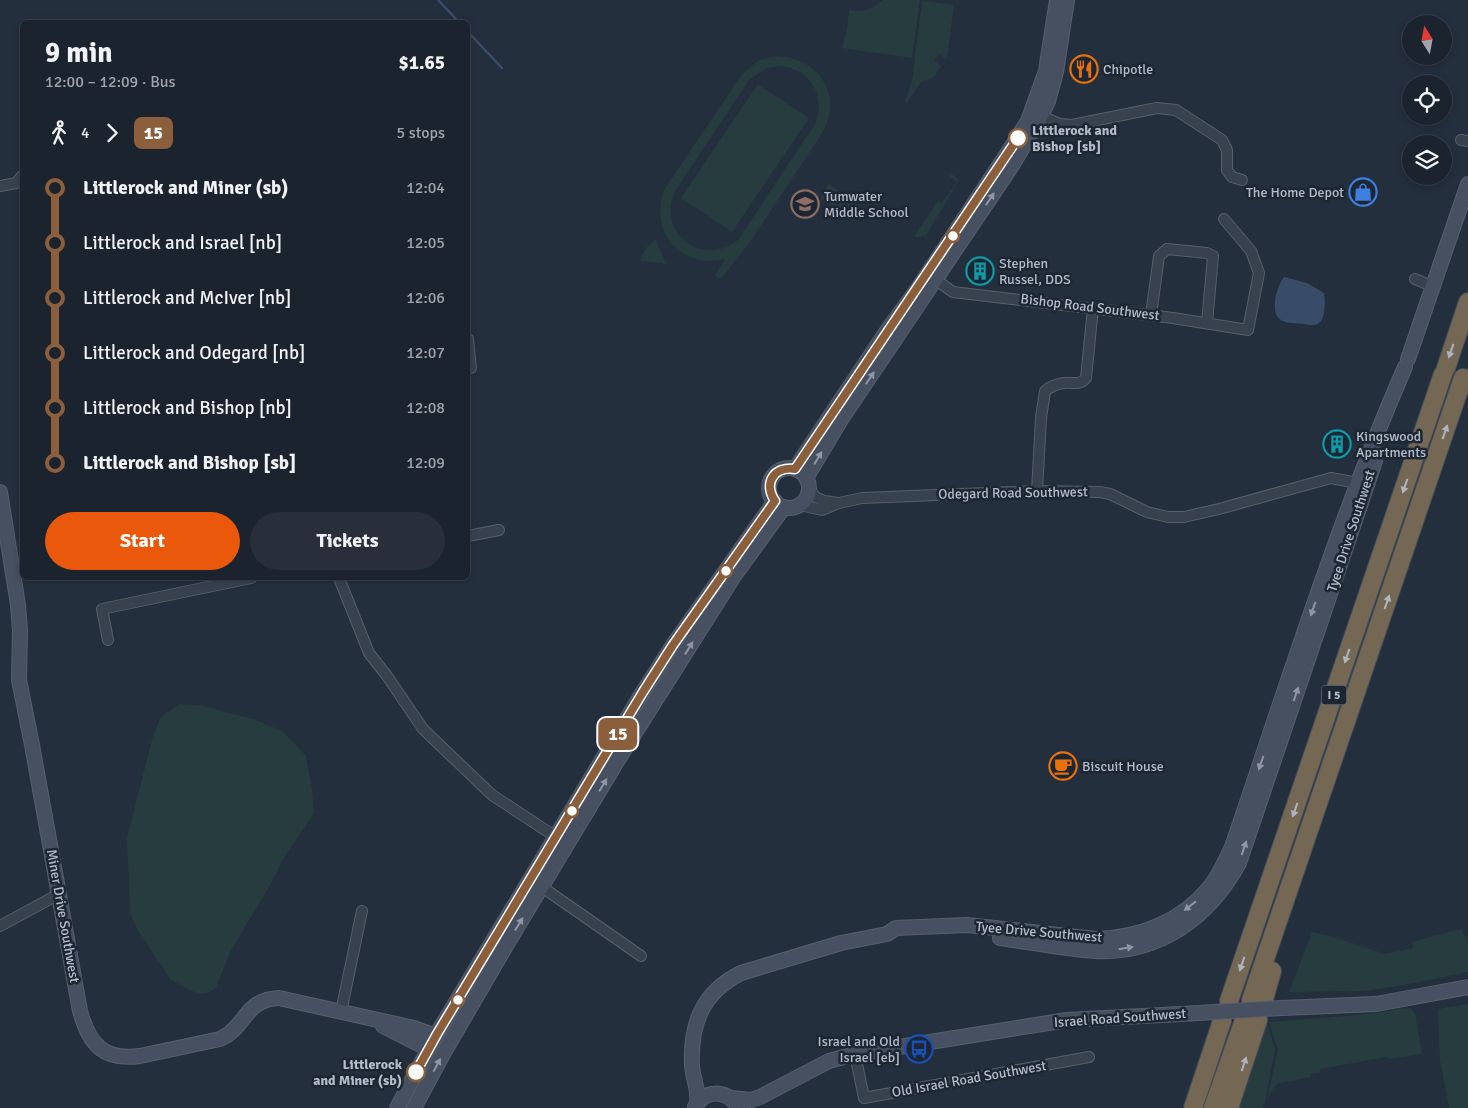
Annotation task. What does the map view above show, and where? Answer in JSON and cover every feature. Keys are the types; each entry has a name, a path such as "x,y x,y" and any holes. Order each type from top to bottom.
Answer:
{"highway":[{"name":"I 5","path":"1230,1001 1468,302"},
{"name":"I 5","path":"1257,1000 1324,808 1343,731 1465,371"},
{"path":"1214,1108 1251,1020 1229,1108"},
{"path":"1193,1108 1222,1021"},
{"path":"1188,1108 1216,1040"}],"street":[{"path":"838,503 815,498 804,478 783,470 773,477 770,490 779,504 792,508 805,500 804,478 930,271 1028,120 1046,71 1057,0"},
{"path":"804,478 842,418 1013,164 1041,116 1048,101 1056,72 1067,0"},
{"path":"1041,116 1060,124 1072,125 1158,108 1176,110 1222,140 1227,150 1227,170 1232,177 1242,180"},
{"path":"0,186 16,183 20,178"},
{"path":"1408,359 1468,184"},
{"name":"Bishop Road Southwest","path":"936,280 953,292 1151,315 1248,330 1259,273 1252,251 1224,218"},
{"path":"1151,315 1159,256 1167,250 1207,253 1213,256 1207,323"},
{"path":"1415,279 1434,286"},
{"path":"1036,491 1041,418 1045,391 1052,385 1077,384 1083,382 1086,378 1093,308"},
{"path":"470,358 471,368"},
{"name":"Tyee Drive Southwest","path":"695,1107 698,1094 692,1067 696,1022 716,989 741,972 832,946 887,934 896,928 967,925 1096,938 1114,938 1148,930 1167,922 1210,888 1221,871 1232,847 1405,367 1375,435 1362,484"},
{"name":"Odegard Road Southwest","path":"800,504 822,510 838,503 862,498 1036,491 1104,492 1147,512 1176,517 1219,509 1331,478 1362,484"},
{"name":"Miner Drive Southwest","path":"0,492 18,605 20,630 19,680 22,702 32,744 84,1026 89,1036 103,1051 115,1056 128,1058 220,1039 232,1032 248,1010 258,1003 268,999 279,998 414,1028 436,1036"},
{"path":"397,1108 428,1049 673,645 779,504"},
{"path":"414,1108 443,1054 619,758 779,504"},
{"path":"470,536 498,530"},
{"path":"108,640 102,609 241,580"},
{"path":"340,580 368,653 387,676 423,729 492,794 556,836"},
{"path":"542,887 641,956"},
{"path":"0,926 59,894"},
{"path":"341,1012 362,911"},
{"name":"Israel Road Southwest","path":"716,1093 724,1095 734,1103 750,1100 829,1061 855,1054 1067,1020 1376,1004 1468,987"},
{"name":"Miner Drive Southwest","path":"366,1018 428,1049"},
{"name":"Tyee Drive Southwest","path":"693,1047 704,1077 716,1093"},
{"name":"Old Israel Road Southwest","path":"855,1054 864,1098 1089,1057"},
{"name":"Israel Road Southwest","path":"756,1108 781,1086"},
{"path":"695,1107 709,1094 716,1093"}],"green space":[{"path":"883,0 920,0 912,58 842,48 849,10 867,10"},
{"path":"922,1 954,5 947,57 946,59 939,54 934,61 941,67 933,78 922,81 907,102 905,102 912,80"},
{"path":"776,56 791,58 805,63 815,71 824,81 829,93 828,120 821,135 750,242 721,279 715,276 725,259 709,261 695,258 682,253 672,244 665,233 661,220 661,205 664,190 742,74 758,61","holes":["782,66 792,69 809,79 814,86 819,104 815,124 738,240 724,248 710,250 697,248 686,242 677,232 672,220 671,206 675,191 749,80 767,68"]},
{"path":"758,84 809,118 732,232 681,198"},
{"path":"950,173 957,178 958,182 925,237 923,235 921,237 914,237 938,201 941,204 957,182 949,176"},
{"path":"829,184 863,208 853,221 820,197"},
{"path":"656,240 664,260 667,262 664,265 662,263 641,261 646,249"},
{"path":"179,704 203,706 253,719 283,731 306,756 314,813 283,859 270,885 230,952 216,988 207,993 198,994 171,980 136,927 130,913 127,838 153,736 161,717"},
{"path":"1461,929 1468,941 1468,972 1365,991 1289,992 1312,932 1331,936 1385,954 1413,948 1412,942"},
{"path":"1468,1004 1468,1108 1449,1108 1440,1060 1438,1009"},
{"path":"1403,1008 1411,1009 1415,1013 1422,1054 1390,1059 1387,1057 1320,1069 1320,1073 1310,1074 1310,1077 1276,1084 1267,1099 1278,1051 1269,1022 1369,1014"},
{"path":"1267,1022 1275,1049 1265,1103 1262,1108 1239,1108"}],"water":[{"path":"1284,277 1307,283 1324,293 1324,313 1319,323 1312,325 1289,323 1277,316 1275,299"}],"waterway":[{"path":"438,0 457,20"},
{"path":"470,34 502,68"}],"bus line":[{"name":"15","path":"416,1072 643,692 673,645 775,501 771,496 770,490 770,483 773,477 777,472 789,468 795,469 1018,138"}],"place":[{"name":"Chipotle","path":"1084,69"},
{"name":"Littlerock and Bishop [sb]","path":"1018,138"},
{"name":"The Home Depot","path":"1363,192"},
{"name":"Tumwater Middle School","path":"805,204"},
{"name":"Stephen Russel, DDS","path":"980,271"},
{"name":"Kingswood Apartments","path":"1337,444"},
{"name":"Biscuit House","path":"1063,766"},
{"name":"Israel and Old Israel [eb]","path":"919,1049"},
{"name":"Littlerock and Miner (sb)","path":"416,1072"}]}
